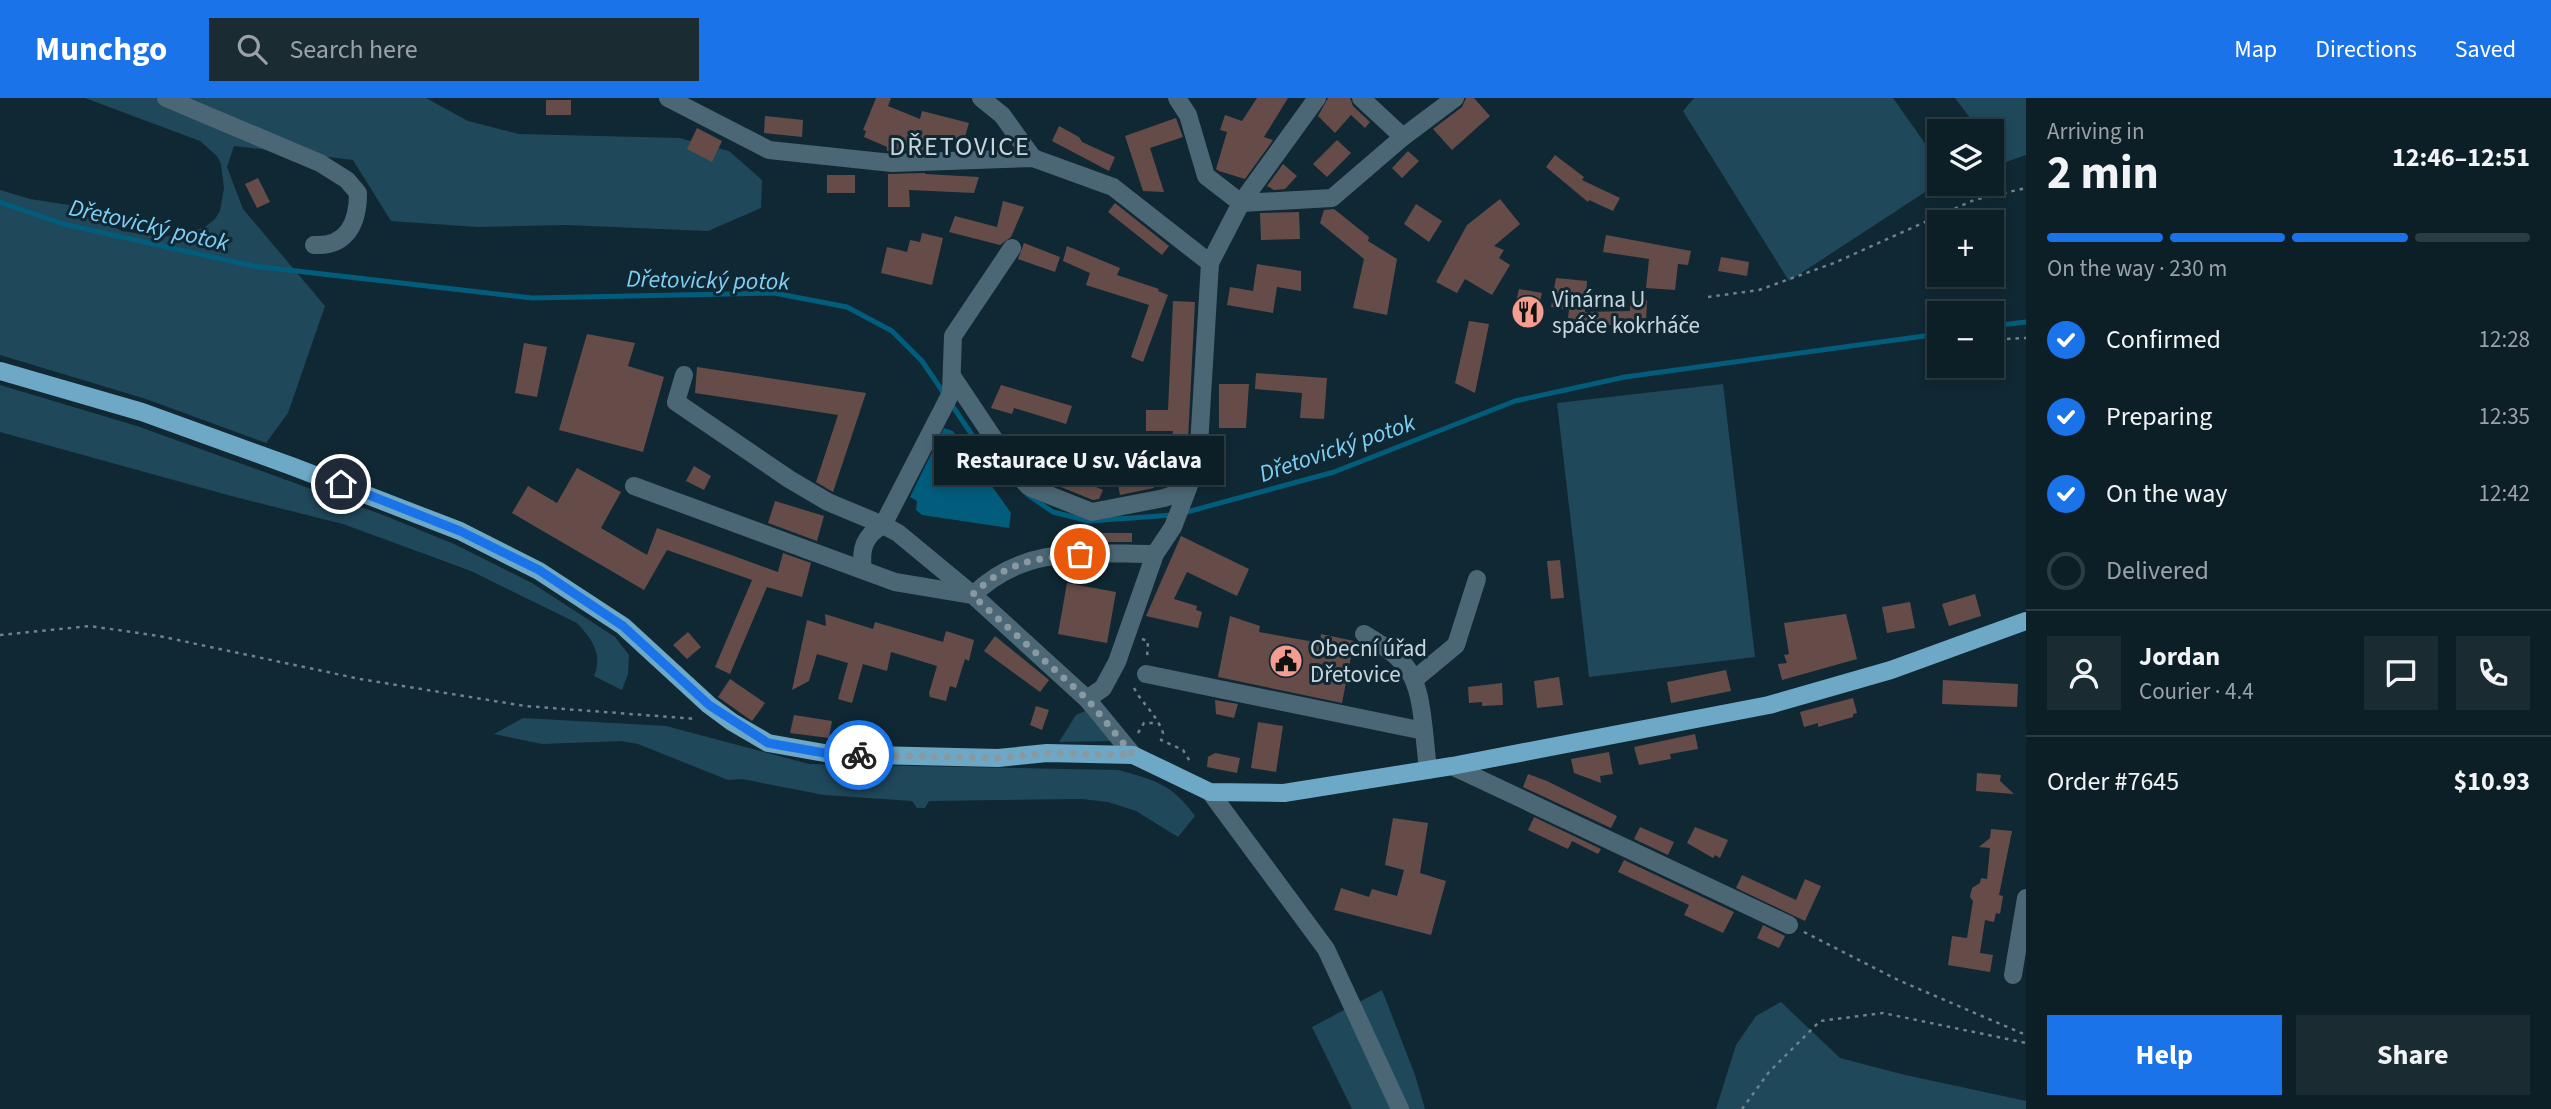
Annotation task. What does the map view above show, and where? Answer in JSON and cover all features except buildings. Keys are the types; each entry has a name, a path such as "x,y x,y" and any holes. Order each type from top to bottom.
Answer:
{"main road":[{"path":"0,371 142,412 295,467 460,531 539,570 623,626 709,705 768,743 830,754 998,758 1047,753 1133,755 1210,792 1284,793 1452,766 1769,705 1891,670 2026,621"}],"street":[{"path":"668,98 769,150 892,163 1033,158 1113,187 1210,263"},
{"path":"981,98 1002,115 1033,158"},
{"path":"1177,98 1188,115 1206,176 1241,203 1332,198 1403,137 1455,98"},
{"path":"1087,699 1103,688 1117,662 1155,554 1173,527 1198,462 1210,263 1241,203 1317,98"},
{"path":"1361,98 1403,137"},
{"path":"179,100 320,163 347,180 358,193 355,225 339,241 326,246 314,245"},
{"path":"863,570 860,552 870,533 883,525 951,393 953,336 1012,248"},
{"path":"684,375 676,402 789,479 828,502 898,533 972,595 1087,699 1133,755"},
{"path":"952,376 1018,475 1029,487 1091,512 1164,498 1184,497"},
{"path":"634,486 895,583 972,595"},
{"path":"972,595 991,577 1030,559 1080,554 1155,554"},
{"path":"1415,679 1456,645 1477,579"},
{"path":"1364,634 1395,652 1415,679 1428,770"},
{"path":"1139,680 1424,731"},
{"path":"1452,766 1790,925"},
{"path":"1210,792 1326,949 1400,1109"},
{"path":"2013,975 2026,898"}],"path":[{"path":"1708,297 1759,290 1834,263 1973,200 2026,188"},
{"path":"2007,340 2026,338"},
{"path":"0,635 90,626 159,636 360,679 525,705 704,720"},
{"path":"1138,637 1148,641 1138,695 1155,714 1156,723 1163,733 1157,744"},
{"path":"1138,737 1144,723 1156,723"},
{"path":"1161,740 1183,750 1210,792"},
{"path":"1790,925 1898,980 2026,1035"},
{"path":"1742,1109 1769,1072 1820,1021 1883,1013 2026,1044"}],"shaded area":[{"path":"85,98 426,98 468,121 519,134 679,138 729,151 762,180 761,208 708,231 567,225 477,227 391,221 353,160 234,146 227,167 243,209 325,306 288,413 266,443 146,399 0,355 0,190 30,199 69,205 122,231 162,237 186,234 205,227 220,211 224,188 221,164 217,156 200,141"},
{"path":"1694,98 1893,98 1927,146 1927,191 1789,281 1683,111"},
{"path":"1955,98 2026,98 2026,155 2004,163 2004,119 1971,119"},
{"path":"1723,384 1755,657 1589,677 1557,403"},
{"path":"0,385 137,426 383,515 454,544 532,583 615,637 629,655 628,674 622,690 594,676 597,654 577,623 471,571 343,524 0,432"},
{"path":"944,428 953,431 1011,513 1009,528 922,515 916,510 917,501 910,497"},
{"path":"1085,711 1110,741 1059,742 1076,715"},
{"path":"523,718 666,726 809,764 1118,770 1162,785 1187,805 1195,816 1178,837 1136,811 1108,802 1082,799 929,801 925,808 917,808 912,801 824,795 742,779 728,780 638,744 621,741 542,744 494,734"},
{"path":"1382,990 1415,1075 1425,1109 1352,1109 1312,1027"},
{"path":"1781,1002 1840,1058 2026,1101 2026,1109 1716,1109 1736,1045 1756,1016"}],"waterway":[{"name":"Dřetovický potok","path":"0,202 63,224 253,266 532,298 774,293 847,307 892,331 922,361 987,457 1013,482"},
{"name":"Dřetovický potok","path":"2004,325 2026,322"},
{"name":"Dřetovický potok","path":"1183,513 1334,472 1515,401 1625,377 1927,336"},
{"name":"Dřetovický potok","path":"1028,495 1053,512 1089,521 1173,515"}],"way so far":[{"path":"859,755 998,758 1047,753 1133,755 1087,699 972,595 991,577 1030,559 1080,554"}],"place":[{"name":"Vinárna U spáče kokrháče","path":"1528,312"},
{"name":"Restaurace U sv. Václava","path":"1080,554"},
{"name":"Obecní úřad Dřetovice","path":"1286,661"}],"district":[{"name":"DŘETOVICE","path":"960,146"}],"route":[{"path":"341,484 460,531 539,570 623,626 709,705 768,743 830,754 859,755"}]}
